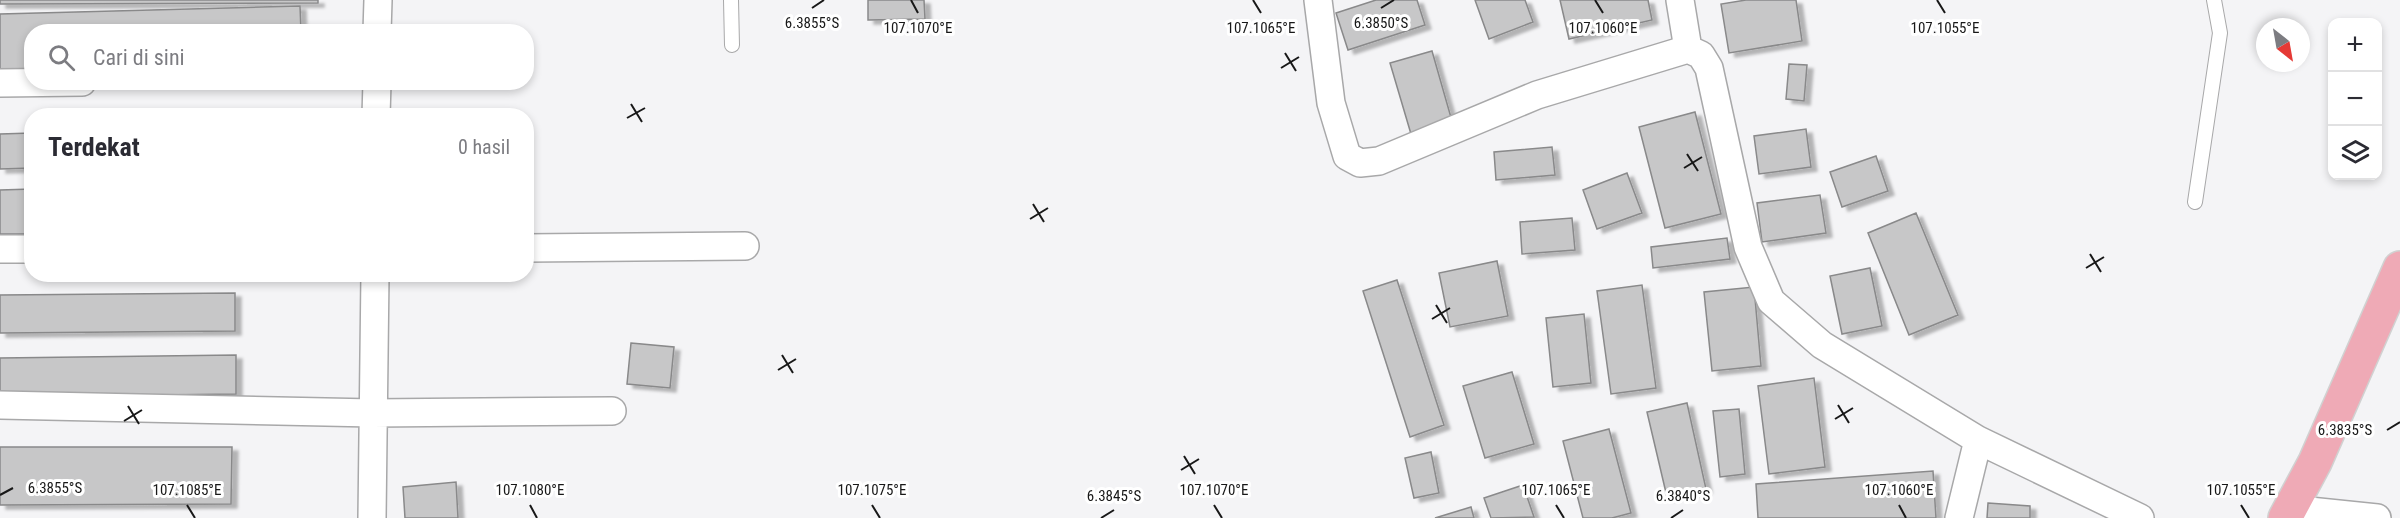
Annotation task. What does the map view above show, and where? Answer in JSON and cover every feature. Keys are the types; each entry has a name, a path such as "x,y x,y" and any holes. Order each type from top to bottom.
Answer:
{"main road":[{"path":"2287,513 2315,462 2399,272"}],"street":[{"path":"377,24 378,0"},
{"path":"1318,0 1331,103 1347,156 1360,163 1379,161 1537,95 1688,49 1701,55 1709,68 1748,247 1772,301 1822,345 1978,440 2140,518"},
{"path":"1680,0 1688,49"},
{"path":"0,83 24,83"},
{"path":"376,108 377,90"},
{"path":"534,248 745,246"},
{"path":"0,249 24,249"},
{"path":"372,518 375,282"},
{"path":"0,405 373,413 612,411"},
{"path":"1959,518 1978,440"},
{"path":"2287,513 2377,518"}],"lane":[{"path":"731,0 732,45"},
{"path":"2195,202 2220,33 2214,0"}],"building":[{"path":"0,0 318,0 318,3 0,4"},
{"path":"868,0 924,0 925,19 868,20"},
{"path":"1376,0 1417,0 1425,25 1348,50 1336,13"},
{"path":"1475,0 1525,0 1533,22 1489,39"},
{"path":"1560,0 1648,0 1652,20 1569,39"},
{"path":"1746,0 1796,0 1802,41 1729,53 1721,4"},
{"path":"300,6 301,24 24,24 24,75 0,76 0,14"},
{"path":"1432,51 1452,121 1411,134 1390,63"},
{"path":"1789,64 1807,65 1804,101 1786,99"},
{"path":"1695,112 1721,214 1665,228 1639,127"},
{"path":"1806,129 1811,167 1759,174 1754,136"},
{"path":"24,133 24,168 0,169 0,134"},
{"path":"1552,147 1555,175 1496,180 1494,152"},
{"path":"1876,156 1888,191 1842,207 1830,172"},
{"path":"1627,173 1642,213 1597,229 1583,190"},
{"path":"24,189 24,234 0,234 0,190"},
{"path":"1820,195 1826,233 1762,242 1757,203"},
{"path":"1916,213 1958,315 1909,335 1868,233"},
{"path":"1572,218 1575,250 1522,254 1520,222"},
{"path":"1727,238 1730,259 1653,268 1651,247"},
{"path":"1497,261 1508,316 1450,327 1439,273"},
{"path":"1870,268 1882,326 1842,334 1830,276"},
{"path":"1397,280 1444,425 1410,437 1363,291"},
{"path":"1642,285 1656,388 1611,394 1597,291"},
{"path":"1754,287 1761,366 1712,371 1704,292"},
{"path":"235,293 235,331 0,333 0,295"},
{"path":"1584,314 1591,383 1553,387 1546,318"},
{"path":"631,343 674,347 670,388 627,384"},
{"path":"236,355 236,394 0,397 0,358"},
{"path":"1512,372 1534,444 1485,458 1463,386"},
{"path":"1814,378 1825,467 1769,474 1758,386"},
{"path":"1687,403 1706,489 1667,497 1647,412"},
{"path":"1739,409 1745,474 1720,477 1713,411"},
{"path":"1609,429 1631,513 1612,518 1583,518 1563,441"},
{"path":"0,447 232,447 231,504 0,505"},
{"path":"1431,452 1439,493 1414,498 1405,458"},
{"path":"1933,471 1936,518 1758,518 1756,484"},
{"path":"456,482 458,518 405,518 403,487"},
{"path":"1523,485 1534,517 1491,518 1484,498"},
{"path":"1988,503 2030,506 2030,518 1987,518"},
{"path":"1471,507 1474,518 1435,518"}]}
